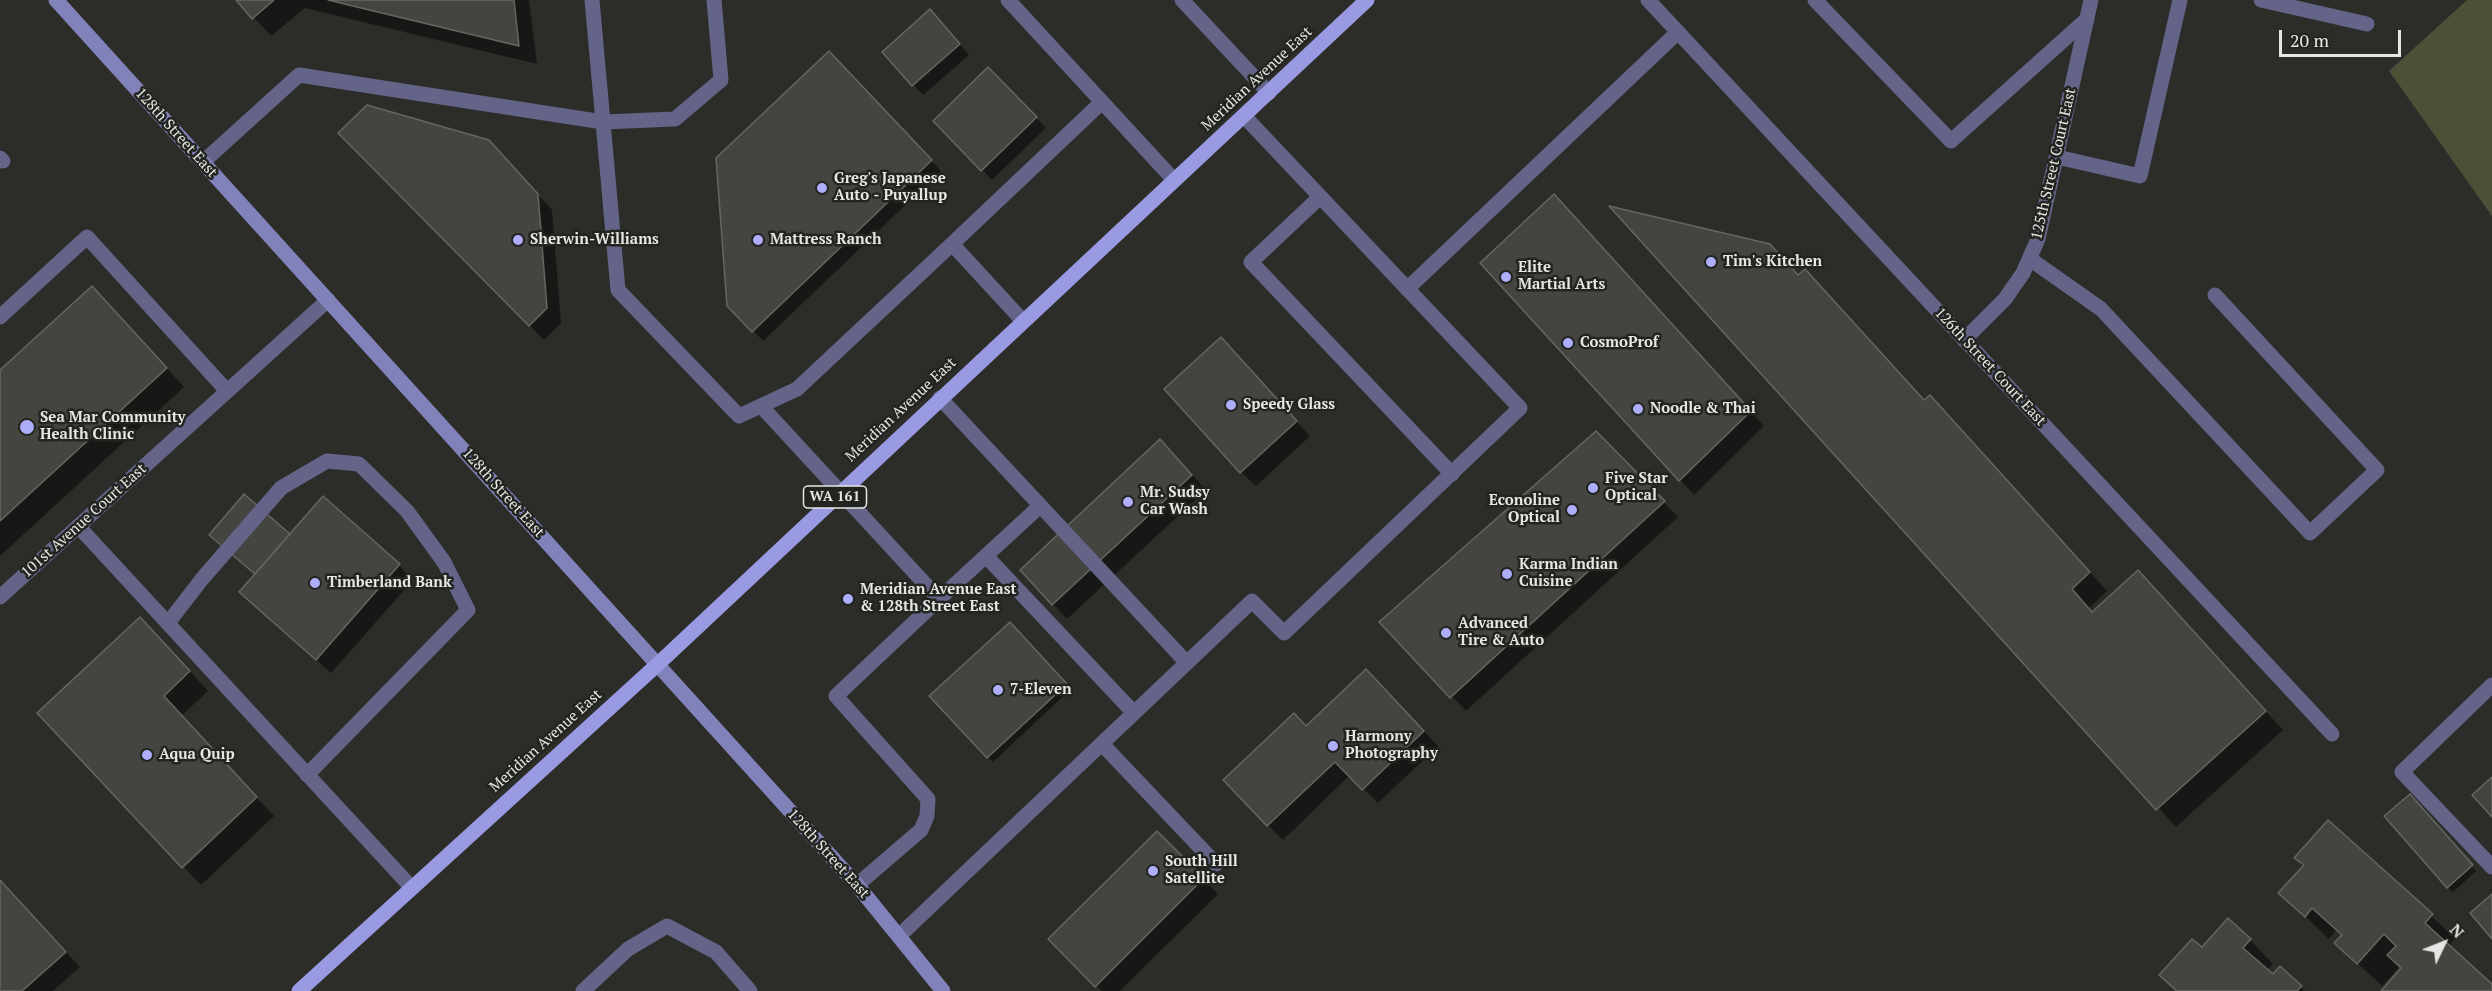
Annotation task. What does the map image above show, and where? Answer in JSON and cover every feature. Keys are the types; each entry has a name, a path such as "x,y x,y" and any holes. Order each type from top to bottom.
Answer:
{"main road":[{"name":"Meridian Avenue East","path":"299,991 658,664 1367,0"}],"street":[{"name":"128th Street East","path":"56,0 857,885 943,991"},
{"path":"592,0 618,290 739,416 797,389 1102,102"},
{"path":"203,162 299,75 603,122 675,119 722,80 714,0"},
{"path":"1008,0 1174,180"},
{"path":"1182,0 1269,93"},
{"name":"126th Street Court East","path":"1648,0 2332,734"},
{"path":"1815,0 1951,141 2087,19"},
{"name":"125th Street Court East","path":"1964,340 1998,309 2013,289 2038,239 2091,0"},
{"path":"2057,157 2140,176 2180,0"},
{"path":"2261,0 2367,24"},
{"path":"1407,289 1678,32"},
{"path":"899,936 1252,601 1284,633 1520,408 1244,116"},
{"path":"1320,197 1251,262 1452,474"},
{"path":"0,317 87,237 227,391"},
{"path":"952,244 1023,321"},
{"path":"2030,259 2101,309 2310,533 2377,470 2216,295"},
{"name":"101st Avenue Court East","path":"0,597 328,300"},
{"path":"940,398 1187,663"},
{"path":"761,406 939,599"},
{"path":"168,623 202,579 281,488 327,461 359,465 407,511 444,562 468,610 307,775"},
{"path":"857,885 921,830 927,816 928,800 836,696 1040,506"},
{"path":"78,526 412,888"},
{"path":"986,556 1134,713"},
{"path":"2492,685 2402,771 2492,867"},
{"path":"1102,744 1216,864"},
{"path":"583,991 628,949 667,926 716,952 750,991"}],"green space":[{"path":"2467,0 2492,0 2492,216 2389,71"}],"building":[{"path":"236,0 274,0 252,19"},
{"path":"328,0 514,0 519,46"},
{"path":"930,9 960,44 912,86 882,52"},
{"path":"829,51 932,160 752,332 727,306 716,158"},
{"path":"988,67 1037,117 981,171 933,121"},
{"path":"367,105 489,140 538,194 547,308 529,326 338,133"},
{"path":"1554,194 1751,411 1679,481 1480,263"},
{"path":"1609,206 1770,244 1798,275 1805,269 1924,400 1930,395 2090,572 2072,589 2092,612 2138,570 2266,711 2156,810"},
{"path":"92,286 167,368 0,521 0,370"},
{"name":"Speedy Glass","path":"1221,337 1297,421 1240,473 1164,389"},
{"path":"1596,431 1665,501 1450,698 1379,622"},
{"name":"Mr. Sudsy Car Wash","path":"1160,439 1192,475 1052,605 1020,570"},
{"path":"244,494 290,534 255,574 209,535"},
{"name":"Timberland Bank","path":"323,496 400,564 316,660 239,592"},
{"name":"Aqua Quip","path":"140,617 190,671 164,696 257,797 182,868 37,713"},
{"name":"7-Eleven","path":"1010,622 1067,684 987,758 929,696"},
{"name":"Harmony Photography","path":"1366,669 1424,731 1362,790 1335,762 1267,826 1223,780 1294,713 1306,726"},
{"path":"2492,777 2492,817 2472,795"},
{"path":"2410,794 2473,865 2447,888 2384,816"},
{"path":"2328,820 2433,914 2425,923 2492,984 2492,991 2381,991 2401,968 2387,955 2396,946 2384,934 2357,964 2334,943 2342,935 2312,908 2305,917 2278,893 2304,865 2294,858"},
{"path":"1157,831 1204,878 1095,987 1048,939"},
{"path":"0,880 66,952 22,991 0,991"},
{"path":"2492,894 2492,939 2470,913"},
{"path":"2228,918 2251,939 2243,948 2273,974 2280,966 2302,986 2297,991 2177,991 2159,975 2192,939 2202,947"}],"place":[{"name":"Greg's Japanese Auto - Puyallup","path":"822,188"},
{"name":"Sherwin-Williams","path":"518,240"},
{"name":"Mattress Ranch","path":"758,240"},
{"name":"Tim's Kitchen","path":"1711,262"},
{"name":"Elite Martial Arts","path":"1506,277"},
{"name":"CosmoProf","path":"1568,343"},
{"name":"Speedy Glass","path":"1231,405"},
{"name":"Noodle & Thai","path":"1638,409"},
{"name":"Sea Mar Community Health Clinic","path":"27,427"},
{"name":"Five Star Optical","path":"1593,488"},
{"name":"Mr. Sudsy Car Wash","path":"1128,502"},
{"name":"Econoline Optical","path":"1572,510"},
{"name":"Karma Indian Cuisine","path":"1507,574"},
{"name":"Timberland Bank","path":"315,583"},
{"name":"Meridian Avenue East & 128th Street East","path":"848,599"},
{"name":"Advanced Tire & Auto","path":"1446,633"},
{"name":"7-Eleven","path":"998,690"},
{"name":"Harmony Photography","path":"1333,746"},
{"name":"Aqua Quip","path":"147,755"},
{"name":"South Hill Satellite","path":"1153,871"}]}
